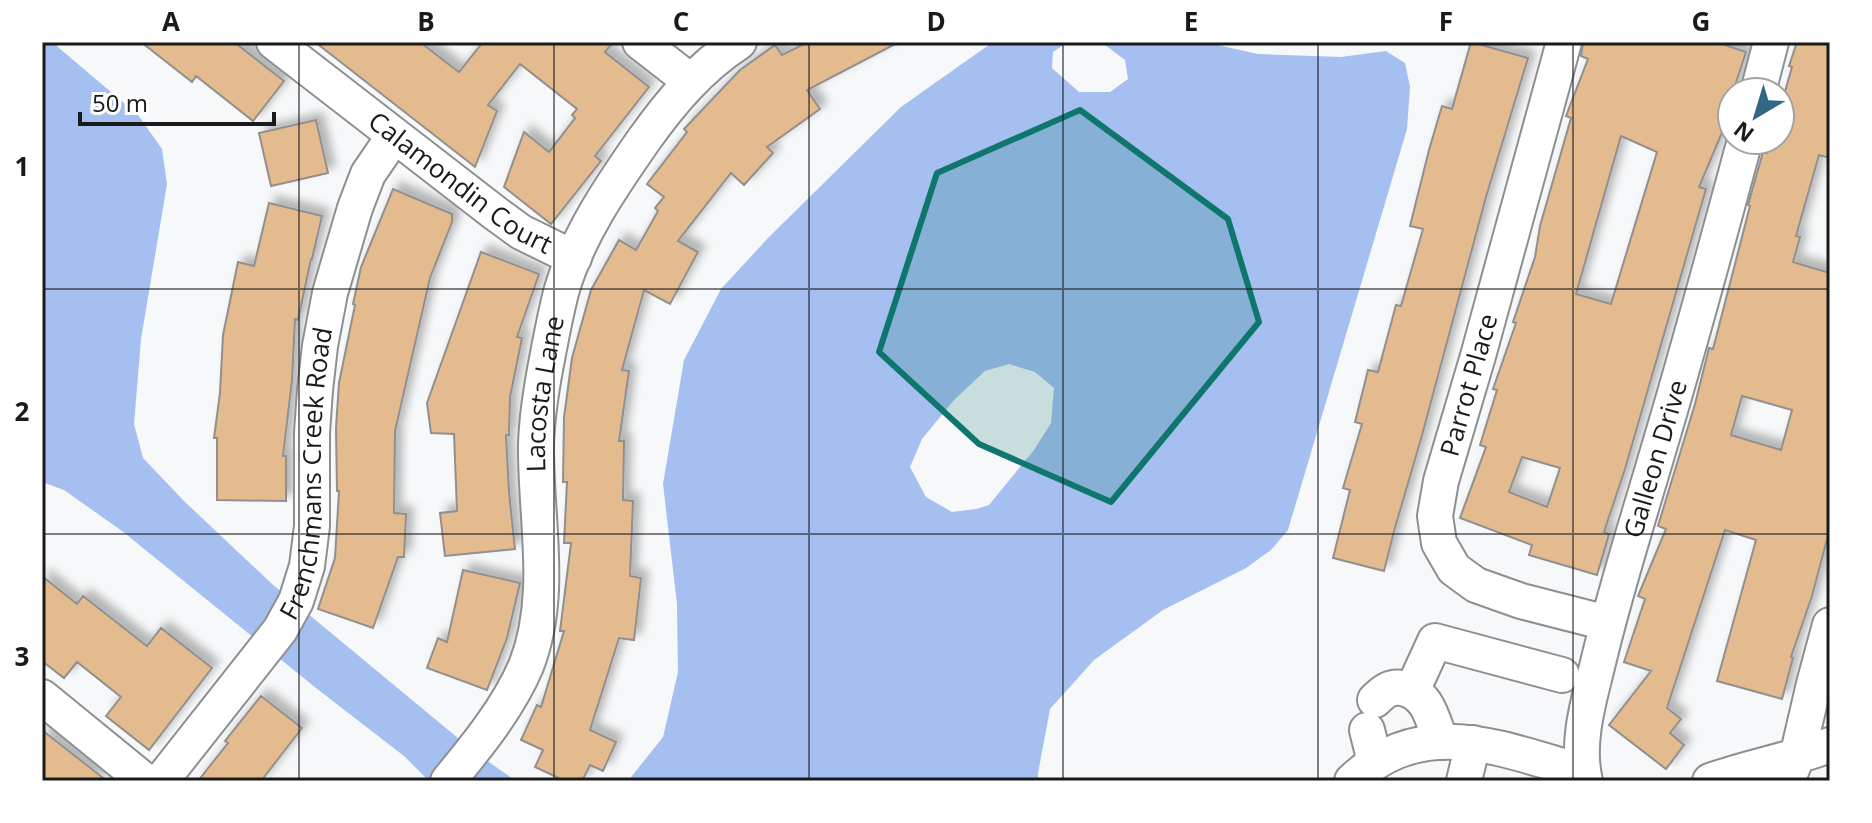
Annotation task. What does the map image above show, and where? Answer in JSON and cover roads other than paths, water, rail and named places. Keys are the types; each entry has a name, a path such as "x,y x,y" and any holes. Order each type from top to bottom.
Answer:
{"street":[{"name":"Calamondin Court","path":"274,42 521,232 574,258"},
{"path":"640,42 690,81"},
{"name":"Lacosta Lane","path":"448,781 506,703 526,665 535,629 542,583 536,443 541,387 563,288 574,258 611,186 664,112 690,81 739,42"},
{"name":"Parrot Place","path":"1564,42 1441,481 1435,516 1439,543 1454,569 1476,585 1521,601 1607,623"},
{"path":"1762,76 1771,42"},
{"name":"Frenchmans Creek Road","path":"161,781 280,630 296,601 307,566 312,526 315,390 330,293 368,174 394,136"},
{"name":"Galleon Drive","path":"1584,776 1583,733 1607,623 1741,156"},
{"path":"1792,769 1830,625"},
{"path":"1412,691 1435,641 1562,675"},
{"path":"1464,781 1457,742 1426,703 1416,692 1397,687 1384,691 1367,743 1394,751 1421,743 1457,742 1514,752 1584,776"},
{"path":"42,697 145,781"},
{"path":"1710,781 1734,772 1792,769 1830,745"}],"water":[{"path":"42,42 52,42 138,115 162,149 167,184 141,339 134,424 143,458 272,584 476,753 516,781 499,778 489,781 429,781 404,756 122,531 64,490 42,482"},
{"path":"993,42 1068,42 1053,52 1052,68 1079,92 1110,92 1128,79 1125,60 1101,42 1204,42 1258,54 1341,57 1386,51 1405,63 1410,87 1407,129 1288,530 1271,550 1246,568 1163,610 1094,660 1050,709 1038,781 628,781 663,737 678,672 677,604 663,484 684,360 721,289 769,237 901,107","holes":["1009,364 1035,372 1054,388 1051,423 1034,450 989,505 952,512 926,497 910,467 922,439 954,400 985,371"]}]}
